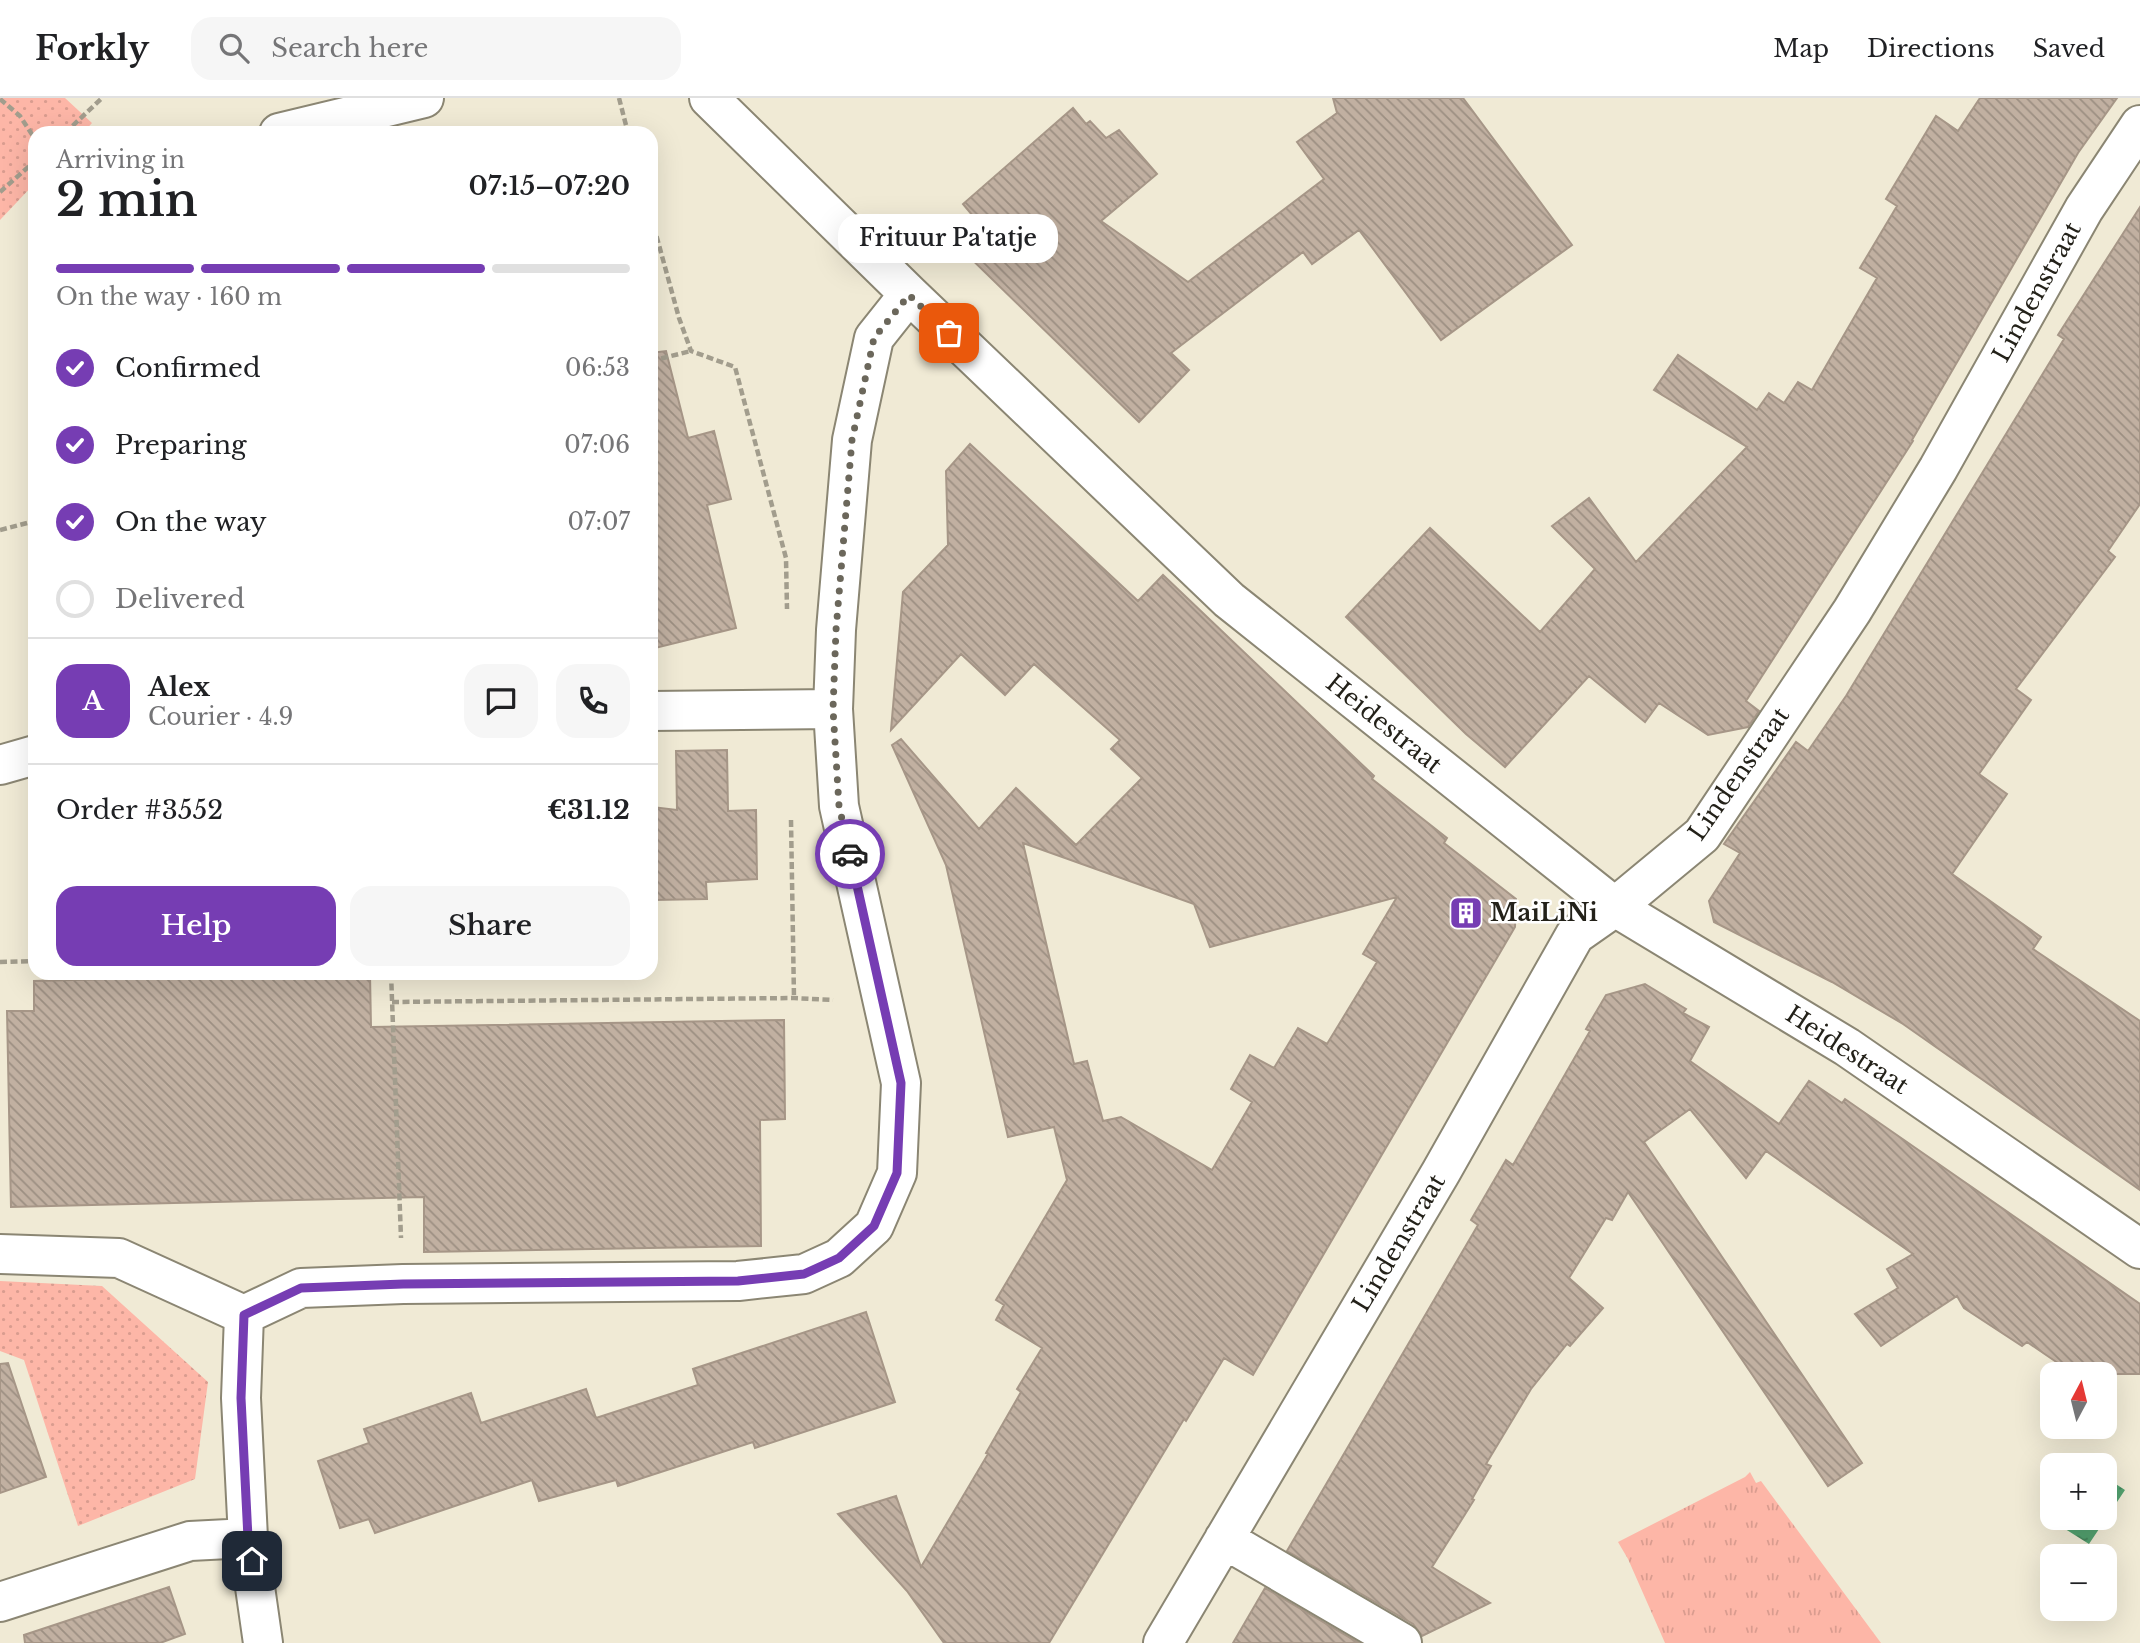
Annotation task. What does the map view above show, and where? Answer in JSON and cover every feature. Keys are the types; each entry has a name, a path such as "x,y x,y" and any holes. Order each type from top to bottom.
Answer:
{"street":[{"path":"308,126 424,98"},
{"name":"Heidestraat","path":"709,98 909,295 1229,600 1615,907 1847,1047 2140,1249"},
{"name":"Lindenstraat","path":"1163,1643 1441,1172 1575,935 1615,907 1702,835 1852,611 1938,468 2084,209 2140,125"},
{"path":"0,1254 119,1258 244,1315 301,1288 403,1284 738,1281 804,1274 839,1258 874,1226 897,1173 901,1083 839,806 833,709 836,630 852,440 874,338 909,295"},
{"path":"658,711 833,709"},
{"path":"0,765 28,757"},
{"path":"244,1315 241,1398 248,1538 263,1643"},
{"path":"0,1602 190,1541 248,1538"},
{"path":"1224,1539 1402,1643"}],"path":[{"path":"72,126 102,98"},
{"path":"619,98 626,126"},
{"path":"0,99 20,116 28,128"},
{"path":"0,192 28,167"},
{"path":"658,241 691,351"},
{"path":"658,359 691,351 735,367 786,558 787,613"},
{"path":"0,530 28,523"},
{"path":"791,819 794,998"},
{"path":"0,962 28,961"},
{"path":"391,980 403,1284"},
{"path":"392,1002 794,998 883,1004"}],"green space":[{"path":"0,98 65,98 92,123 89,126 28,126 28,190 0,220"},
{"path":"0,1281 102,1286 208,1382 195,1479 78,1526 24,1360 0,1351"},
{"path":"1750,1472 1756,1483 1761,1481 1881,1643 1665,1643 1618,1542"}],"water":[{"path":"2117,1485 2125,1490 2117,1502"},
{"path":"2067,1530 2098,1530 2089,1544"}],"building":[{"path":"1333,98 1463,98 1572,245 1441,340 1359,230 1312,264 1303,252 1171,353 1189,370 1139,422 956,244 978,222 963,204 1073,108 1086,124 1090,121 1106,138 1119,130 1157,174 1101,221 1188,282 1324,179 1297,142 1337,113"},
{"path":"1980,98 2117,98 2078,153 1913,441 1746,701 1759,711 1748,727 1708,735 1659,703 1645,722 1589,676 1505,767 1466,734 1346,617 1430,528 1540,632 1595,569 1552,526 1589,498 1636,562 1747,447 1654,390 1678,355 1757,410 1769,393 1784,403 1798,382 1812,390 1877,278 1860,268 1897,206 1886,199 1936,116 1958,131"},
{"path":"2140,207 2140,504 2108,551 2115,557 2016,689 2031,700 1979,774 2007,794 1952,874 2041,937 2033,949 2140,1021 2140,1190 1903,1024 1832,982 1714,922 1709,901 1740,853 1724,844 1796,742 1808,751 1846,696 2064,339 2058,335"},
{"path":"666,351 688,438 714,431 731,499 707,505 736,628 658,647 658,352"},
{"path":"970,444 1138,601 1163,575 1374,776 1372,779 1447,838 1444,843 1516,899 1515,927 1253,1375 1224,1358 1186,1421 1184,1419 1049,1643 944,1643 907,1591 838,1514 896,1496 921,1567 988,1454 986,1453 1021,1392 1017,1389 1042,1348 996,1320 1004,1305 996,1300 1067,1180 1054,1127 1008,1137 946,865 892,745 901,739 979,829 1016,788 1076,845 1142,778 1111,749 1120,740 1034,664 1005,695 961,654 891,730 903,592 948,545 946,471","holes":["1023,843 1194,904 1210,947 1397,897 1363,954 1377,962 1327,1044 1298,1028 1274,1068 1250,1055 1231,1089 1252,1102 1212,1170 1121,1117 1103,1121 1087,1061 1074,1064"]},
{"path":"727,750 728,811 756,810 757,879 706,882 707,899 658,900 658,808 677,810 676,751"},
{"path":"370,980 371,1027 784,1020 785,1119 760,1120 761,1246 424,1252 424,1197 11,1207 7,1011 34,1011 34,981"},
{"path":"1645,984 1686,1009 1683,1013 1709,1027 1690,1061 1779,1124 1809,1081 1842,1103 1845,1099 2140,1304 2140,1374 2118,1374 2118,1362 2056,1362 2027,1342 2022,1346 1964,1308 1957,1296 1881,1346 1855,1314 1898,1288 1887,1269 1913,1254 1766,1151 1746,1178 1690,1109 1644,1142 1862,1463 1828,1486 1628,1192 1612,1220 1606,1218 1569,1278 1603,1308 1570,1346 1567,1344 1531,1389 1486,1464 1491,1466 1472,1499 1474,1500 1432,1567 1490,1603 1422,1636 1413,1624 1287,1551 1478,1225 1471,1220 1506,1160 1513,1165 1590,1031 1586,1029 1606,995"},
{"path":"866,1312 895,1402 755,1448 753,1442 618,1486 616,1480 539,1501 532,1480 375,1533 369,1519 340,1528 318,1461 369,1443 364,1429 471,1393 481,1423 586,1389 596,1418 698,1385 693,1369"},
{"path":"8,1363 46,1477 0,1493 0,1364"},
{"path":"169,1587 185,1634 160,1643 25,1643 24,1635"},
{"path":"1265,1588 1359,1643 1233,1643"}],"way so far":[{"path":"850,854 839,806 833,709 836,630 852,440 874,338 909,295 949,333"}],"place":[{"name":"Frituur Pa'tatje","path":"949,333"},
{"name":"MaiLiNi","path":"1466,913"}],"route":[{"path":"252,1561 248,1538 241,1398 244,1315 301,1288 403,1284 738,1281 804,1274 839,1258 874,1226 897,1173 901,1083 850,854"}]}
